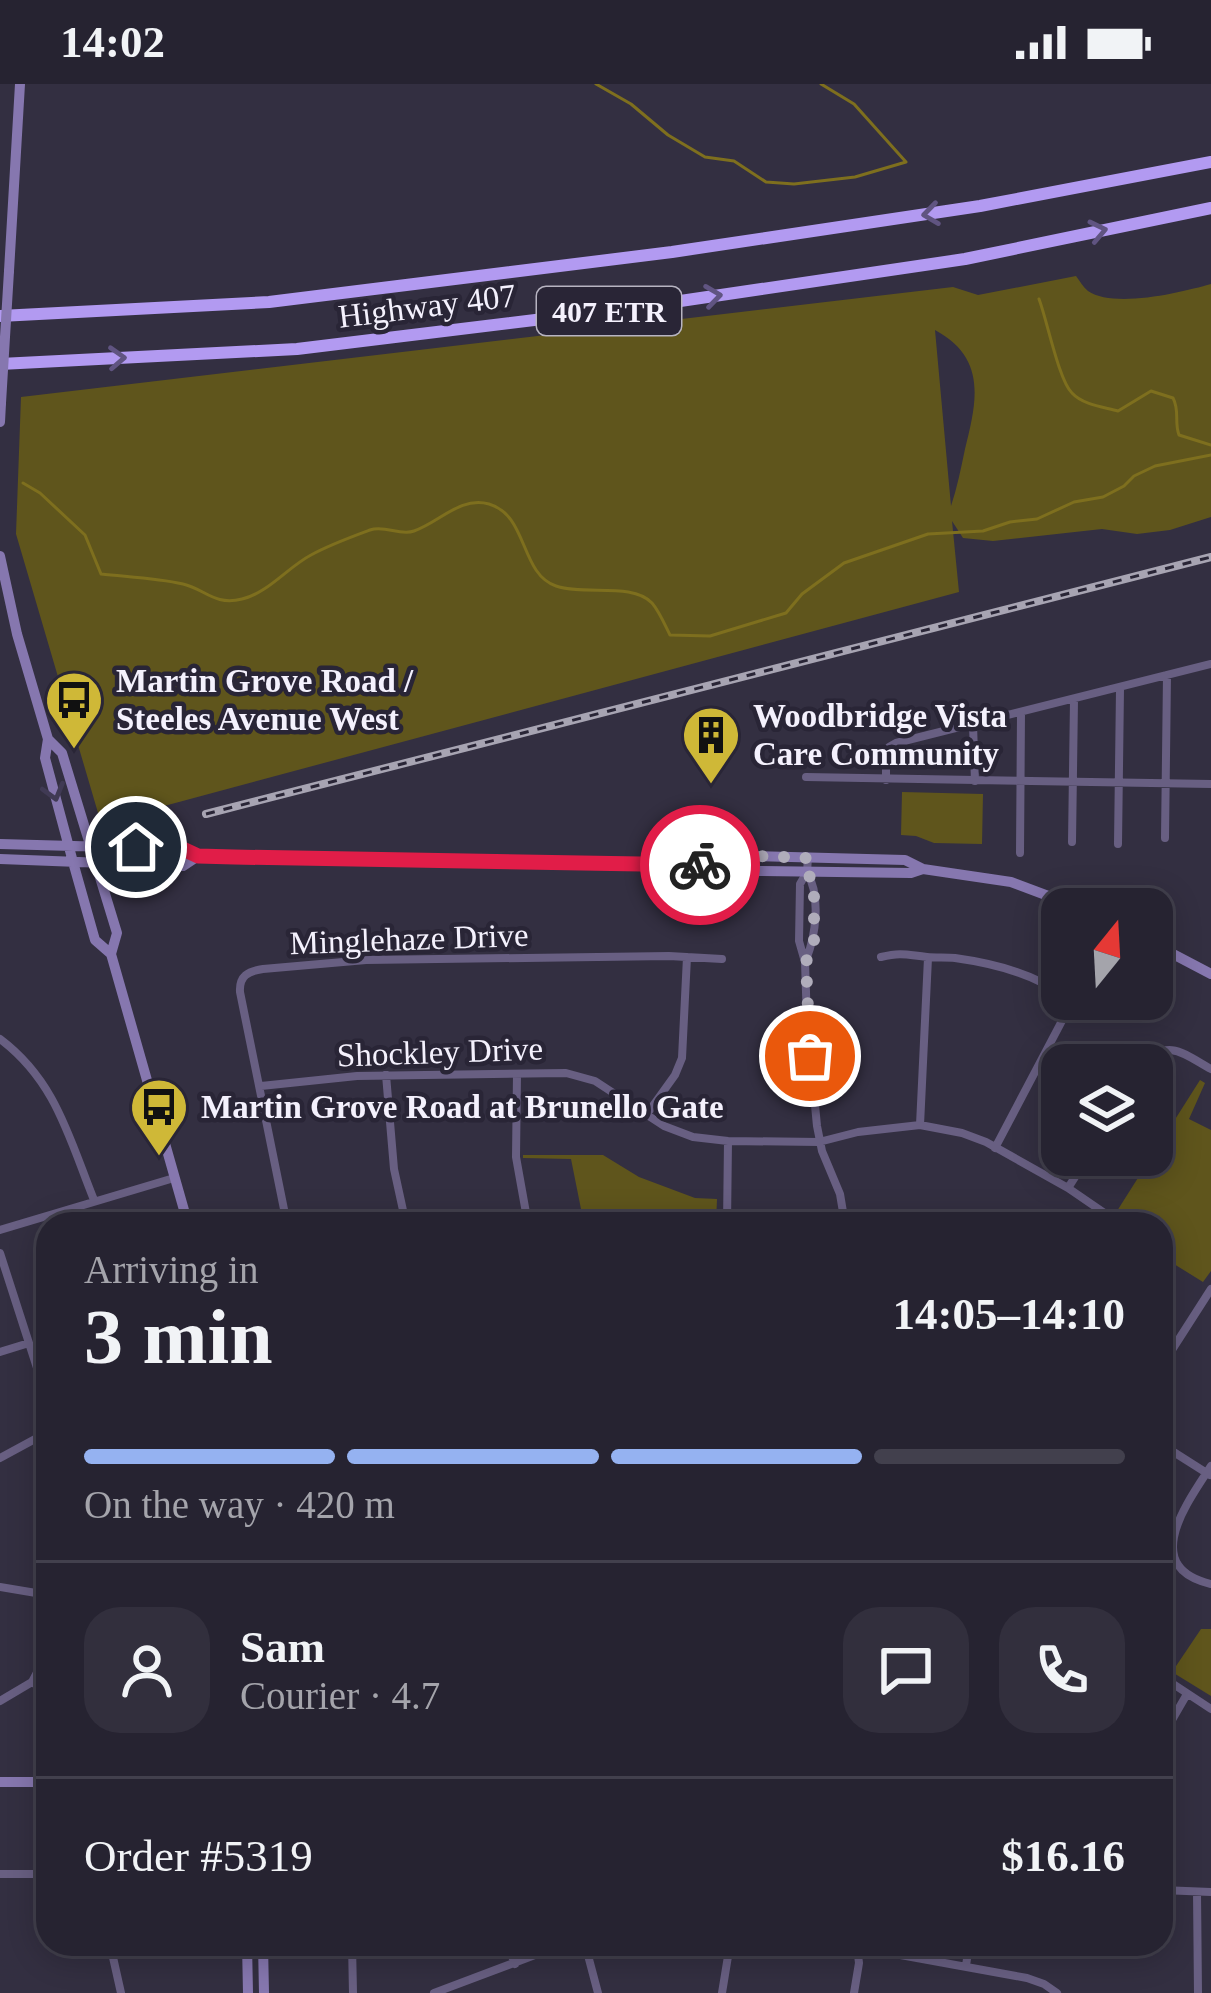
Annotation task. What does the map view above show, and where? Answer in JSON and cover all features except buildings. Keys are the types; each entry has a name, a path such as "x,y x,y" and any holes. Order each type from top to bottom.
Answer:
{"highway":[{"name":"Highway 407","path":"0,316 269,302 577,264 980,206 1211,162"},
{"name":"Highway 407","path":"0,364 297,349 633,308 964,259 1211,208"}],"main road":[{"path":"0,422 20,84"},
{"path":"0,556 48,739 45,758 73,862 95,940 111,954 184,1212"},
{"path":"48,739 62,753 92,845 117,933 111,954"},
{"path":"0,844 183,849 198,856 911,874 923,869"},
{"path":"0,859 183,866 198,856"},
{"path":"736,866 756,856 905,860 923,869 1041,891"},
{"path":"1173,954 1211,974"},
{"path":"0,1781 36,1782"},
{"path":"247,1956 248,1993"},
{"path":"263,1956 264,1993"}],"street":[{"path":"886,780 890,747 1211,664"},
{"path":"1165,838 1167,675"},
{"path":"1118,844 1120,689"},
{"path":"1072,842 1074,700"},
{"path":"1020,853 1021,713"},
{"path":"973,725 974,781"},
{"path":"806,777 1211,784"},
{"path":"808,858 807,872 814,884 814,941 806,962 807,1022 819,1142 843,1212"},
{"path":"881,957 903,952 949,957 995,966 1041,984"},
{"path":"647,1114 682,1058 687,957"},
{"path":"928,958 920,1125 962,1133 995,1148 1103,1212"},
{"name":"Minglehaze Drive","path":"285,1212 240,992 242,979 254,970 366,960 722,959"},
{"path":"995,1148 1062,1020"},
{"path":"0,1039 43,1082 94,1200"},
{"path":"1173,1050 1211,1069"},
{"name":"Shockley Drive","path":"261,1086 386,1075 549,1072 578,1075 612,1090 679,1133 728,1141 819,1142 920,1125"},
{"path":"517,1074 516,1157 526,1212"},
{"path":"386,1075 394,1169 403,1212"},
{"path":"727,1212 728,1141"},
{"path":"1068,1188 1076,1176"},
{"path":"56,1212 174,1178"},
{"path":"0,1230 36,1219"},
{"path":"0,1253 36,1364"},
{"path":"1173,1348 1211,1289"},
{"path":"1197,1312 1211,1321"},
{"path":"0,1352 29,1342"},
{"path":"0,1458 36,1438"},
{"path":"1173,1451 1210,1472 1176,1523 1173,1540"},
{"path":"1173,1550 1184,1570 1211,1584"},
{"path":"0,1587 36,1593"},
{"path":"0,1701 32,1682 36,1674"},
{"path":"32,1682 36,1685"},
{"path":"1173,1684 1211,1709"},
{"path":"1173,1718 1187,1694"},
{"path":"0,1874 36,1874"},
{"path":"1173,1891 1211,1892"},
{"path":"1197,1892 1198,1993"},
{"path":"113,1956 121,1993"},
{"path":"352,1956 353,1993"},
{"path":"512,1956 515,1964"},
{"path":"434,1993 460,1989 535,1956"},
{"path":"588,1956 598,1993"},
{"path":"722,1993 728,1956"},
{"path":"854,1993 858,1956"},
{"path":"912,1956 1027,1978 1057,1993"},
{"path":"966,1966 967,1956"}],"shaded area":[{"path":"1076,276 1088,291 1114,299 1211,284 1211,517 1137,534 1102,529 993,541 963,538 952,521 959,592 101,823 16,534 21,397 953,287 978,295","holes":["935,330 952,341 971,367 974,398 951,506"]},
{"path":"902,792 983,794 982,844 934,843 901,835"},
{"path":"1200,1080 1205,1083 1189,1119 1211,1130 1211,1271 1203,1282 1173,1263 1173,1212 1118,1212 1139,1176 1173,1176 1173,1123"},
{"path":"603,1155 639,1177 695,1198 717,1199 716,1212 582,1212 571,1159 523,1158"},
{"path":"1201,1629 1211,1629 1211,1696 1173,1671"}],"waterway":[{"path":"596,84 705,157 734,161 766,182 855,177 906,162 854,104 821,84"},
{"path":"1039,299 1062,376 1077,397 1118,411 1151,391 1173,398 1179,435 1211,445"},
{"path":"23,483 85,535 101,574 183,584 232,601 269,586 311,555 370,530 409,532 459,507 489,504 511,520 544,579 568,589 633,593 652,603 670,635 710,636 786,613 802,594 844,563 928,534 983,531 1037,519 1074,502 1103,497 1155,466 1211,455"}],"railway":[{"path":"206,814 1211,557"}],"way so far":[{"path":"700,865 736,866 756,856 808,858 807,872 814,884 814,941 806,962 810,1056"}],"place":[{"name":"Martin Grove Road / Steeles Avenue West","path":"74,751"},
{"name":"Woodbridge Vista Care Community","path":"711,786"},
{"name":"Martin Grove Road at Brunello Gate","path":"159,1158"}],"route":[{"path":"136,847 183,849 198,856 700,865"}]}
